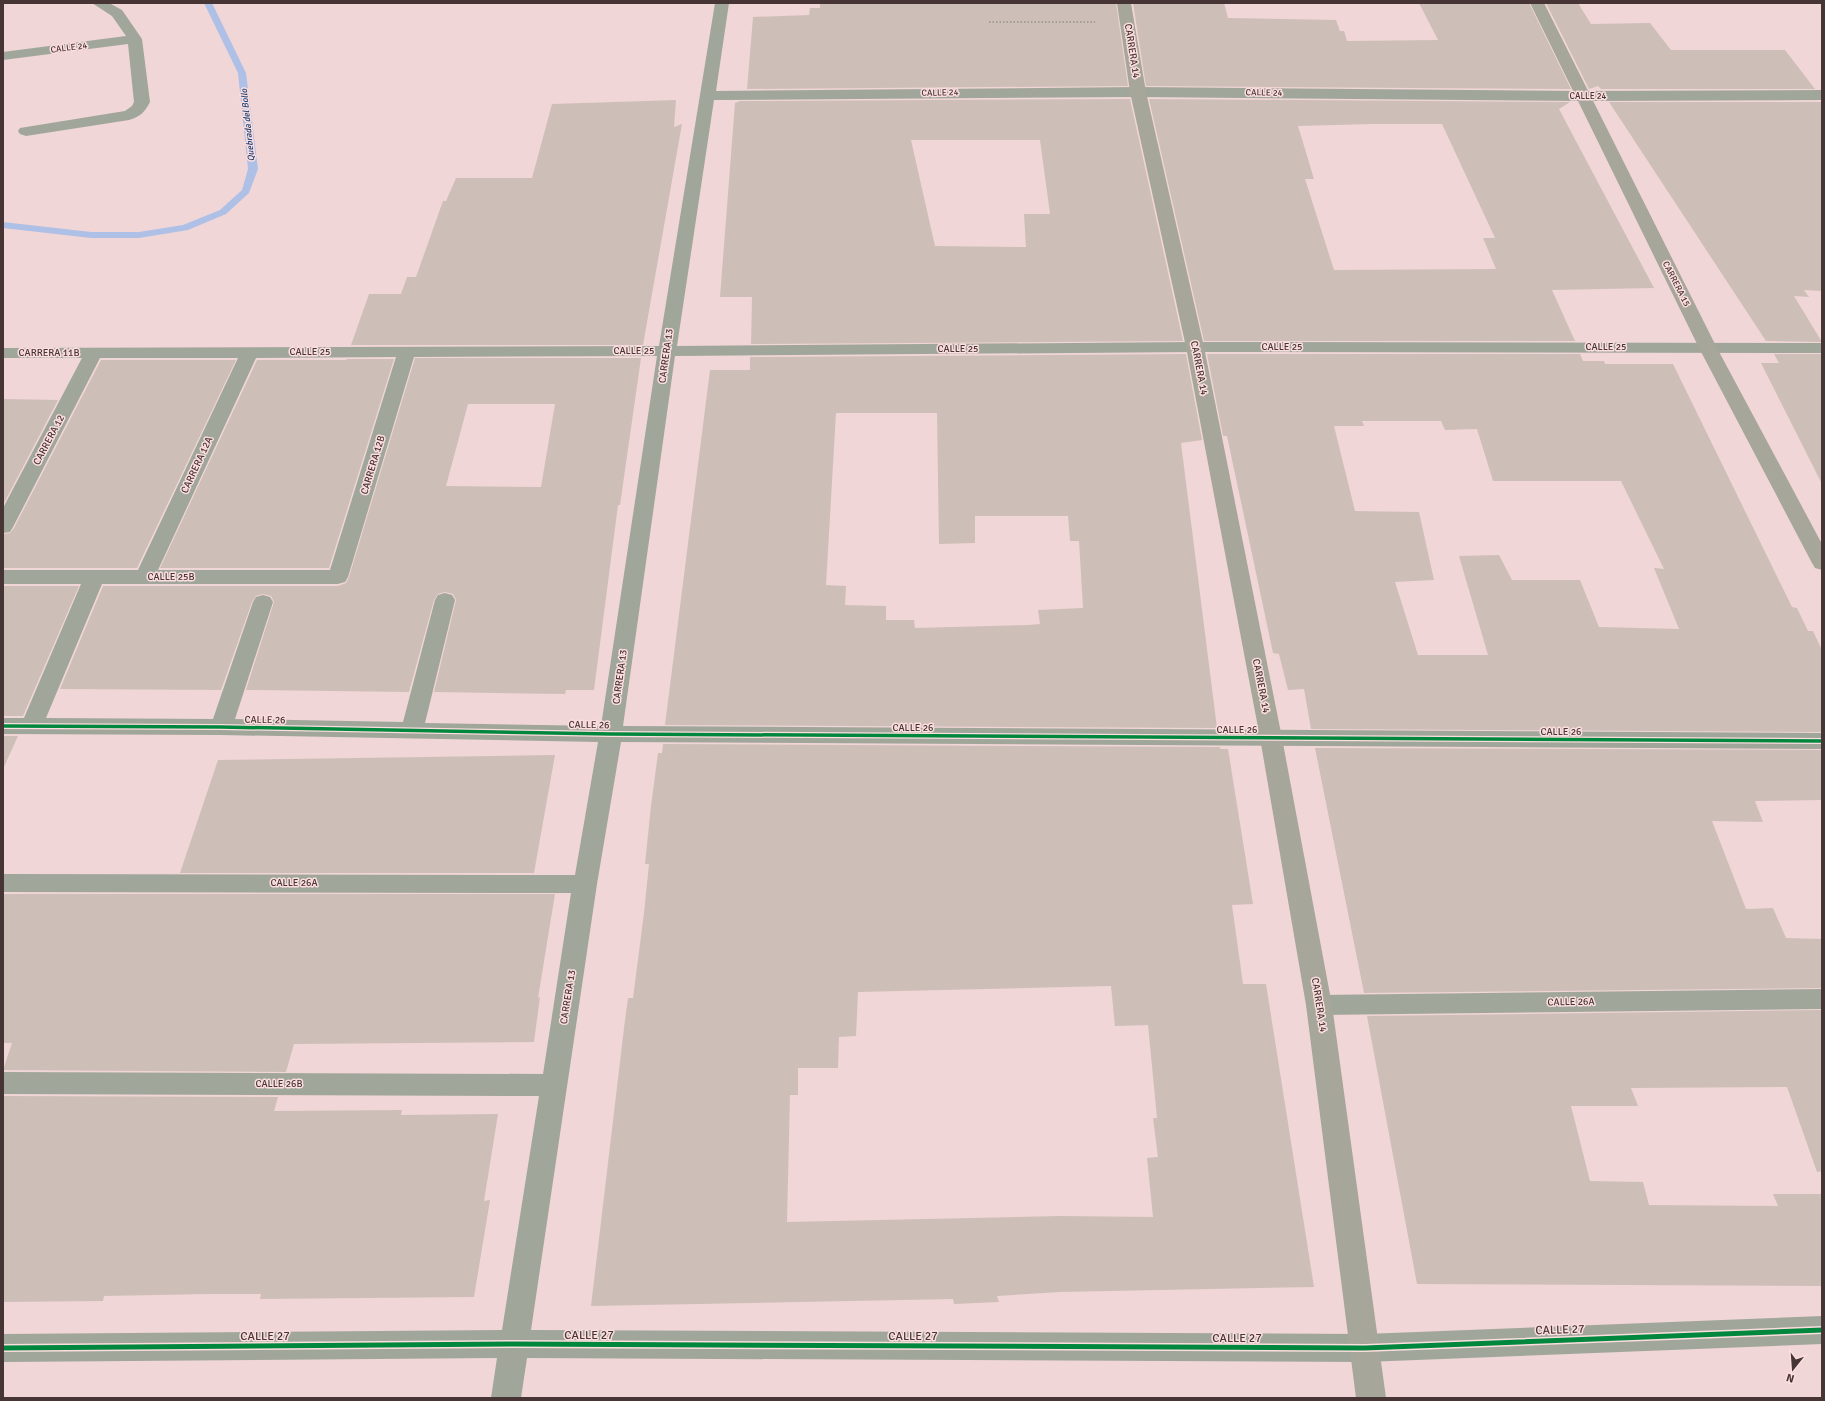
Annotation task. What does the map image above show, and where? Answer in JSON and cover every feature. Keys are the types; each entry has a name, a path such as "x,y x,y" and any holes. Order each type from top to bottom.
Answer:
{"main road":[{"name":"CARRERA 15","path":"1536,3 1708,348 1822,562"},
{"name":"CARRERA 14","path":"1126,13 1138,92 1195,347 1271,738 1320,1005 1371,1398"}],"street":[{"path":"26,131 129,115 139,109 142,102 135,39 117,13 99,3"},
{"name":"CARRERA 13","path":"506,1398 585,884 611,734 667,351 706,96 722,3"},
{"name":"CALLE 24","path":"3,56 135,39"},
{"name":"CALLE 24","path":"706,96 1138,92 1582,96 1822,96"},
{"name":"CALLE 25","path":"94,352 667,351 1195,347 1822,348"},
{"name":"CARRERA 11B","path":"3,353 94,352"},
{"name":"CARRERA 12","path":"3,527 94,352"},
{"name":"CARRERA 12A","path":"145,577 250,352"},
{"name":"CARRERA 12B","path":"338,578 407,352"},
{"name":"CALLE 25B","path":"3,577 338,578"},
{"path":"32,726 94,577"},
{"path":"412,730 444,600"},
{"path":"221,727 263,602"},
{"name":"CALLE 26","path":"3,726 221,727 611,734 1822,741"},
{"name":"CALLE 26A","path":"3,882 585,884"},
{"name":"CALLE 26A","path":"1320,1005 1822,999"},
{"name":"CALLE 26B","path":"3,1084 554,1085"},
{"name":"CALLE 27","path":"3,1348 514,1344 1365,1348 1822,1330"}],"path":[{"path":"989,22 1126,13"}],"building":[{"path":"820,3 1116,3 1128,86 747,89 753,17 809,15 810,8 820,8"},
{"path":"1133,3 1224,3 1228,18 1336,20 1340,31 1344,31 1347,41 1438,40 1419,3 1529,3 1571,89 1146,86"},
{"path":"1546,3 1578,3 1591,24 1650,23 1671,50 1785,50 1815,89 1601,89 1598,86 1589,89"},
{"path":"1130,99 1183,341 751,344 752,297 720,297 735,103 740,101","holes":["911,140 1040,140 1050,214 1024,214 1026,247 935,246"]},
{"path":"1149,99 1570,102 1559,109 1654,288 1552,290 1575,341 1204,341","holes":["1442,124 1495,238 1483,238 1496,269 1334,270 1305,179 1314,179 1298,126"]},
{"path":"676,100 674,127 682,124 643,345 351,345 369,294 401,294 407,277 416,277 443,201 446,201 456,178 532,178 552,104"},
{"path":"1609,102 1822,102 1822,291 1804,290 1809,297 1794,296 1822,342 1766,341"},
{"path":"1186,354 1202,440 1181,443 1217,728 665,725 710,370 750,370 750,357","holes":["836,413 937,413 939,544 975,543 975,516 1068,516 1070,541 1079,541 1083,608 1038,610 1040,624 915,628 914,620 886,620 886,606 845,605 846,586 826,585"]},
{"path":"1207,354 1580,354 1583,361 1604,361 1605,364 1673,364 1792,607 1797,608 1808,631 1813,631 1822,650 1822,732 1311,729 1304,689 1288,690 1279,654 1273,653 1227,436 1223,436","holes":["1362,421 1441,421 1445,430 1477,429 1493,481 1621,481 1664,569 1654,568 1679,629 1599,627 1580,580 1512,580 1499,555 1459,556 1488,655 1418,655 1395,582 1434,580 1419,512 1355,511 1334,426 1364,426"]},
{"path":"1774,354 1822,354 1822,484 1761,363 1779,363"},
{"path":"415,358 641,358 620,505 618,505 594,690 566,690 565,694 434,692 456,600 453,594 445,592 438,594 434,600 409,692 246,690 274,602 271,596 263,594 256,596 252,602 221,690 60,689 103,586 338,586 346,583","holes":["468,404 555,404 541,487 446,486"]},
{"path":"394,359 329,568 160,568 257,360"},
{"path":"101,360 236,360 137,568 3,568 3,534 10,533 14,528"},
{"path":"3,399 58,400 3,505"},
{"path":"3,586 79,586 23,716 3,716"},
{"path":"3,736 18,736 3,769"},
{"path":"663,744 1220,747 1220,749 1228,749 1253,904 1232,905 1243,984 1266,984 1314,1287 1060,1292 997,1296 999,1302 954,1304 953,1299 591,1306 628,998 633,998 644,913 649,864 645,864 651,806 658,753 662,753","holes":["1111,986 1115,1026 1148,1025 1157,1118 1153,1118 1158,1157 1147,1158 1153,1217 1060,1216 787,1222 790,1095 798,1095 798,1068 838,1068 839,1037 856,1036 858,992"]},
{"path":"1315,748 1822,750 1822,800 1755,801 1763,822 1712,821 1746,909 1773,908 1786,938 1822,939 1822,988 1364,993"},
{"path":"555,755 534,873 180,873 218,760"},
{"path":"3,894 555,894 538,998 540,997 534,1042 294,1044 286,1072 3,1070 12,1043 3,1043"},
{"path":"1822,1010 1822,1171 1817,1172 1787,1087 1631,1088 1638,1106 1571,1106 1590,1181 1643,1182 1649,1205 1778,1206 1773,1194 1822,1194 1822,1286 1417,1284 1367,1016"},
{"path":"3,1096 278,1097 274,1111 402,1110 401,1115 498,1114 484,1201 490,1200 474,1297 260,1299 261,1294 209,1294 104,1296 103,1301 3,1302"}],"waterway":[{"name":"Quebrada del Bollo","path":"3,225 91,235 139,235 185,228 223,212 246,191 253,169 242,73 208,3"}],"cycle path":[{"path":"3,726 221,727 611,734 1822,741"},
{"path":"3,1348 514,1344 1365,1348 1822,1330"}]}
